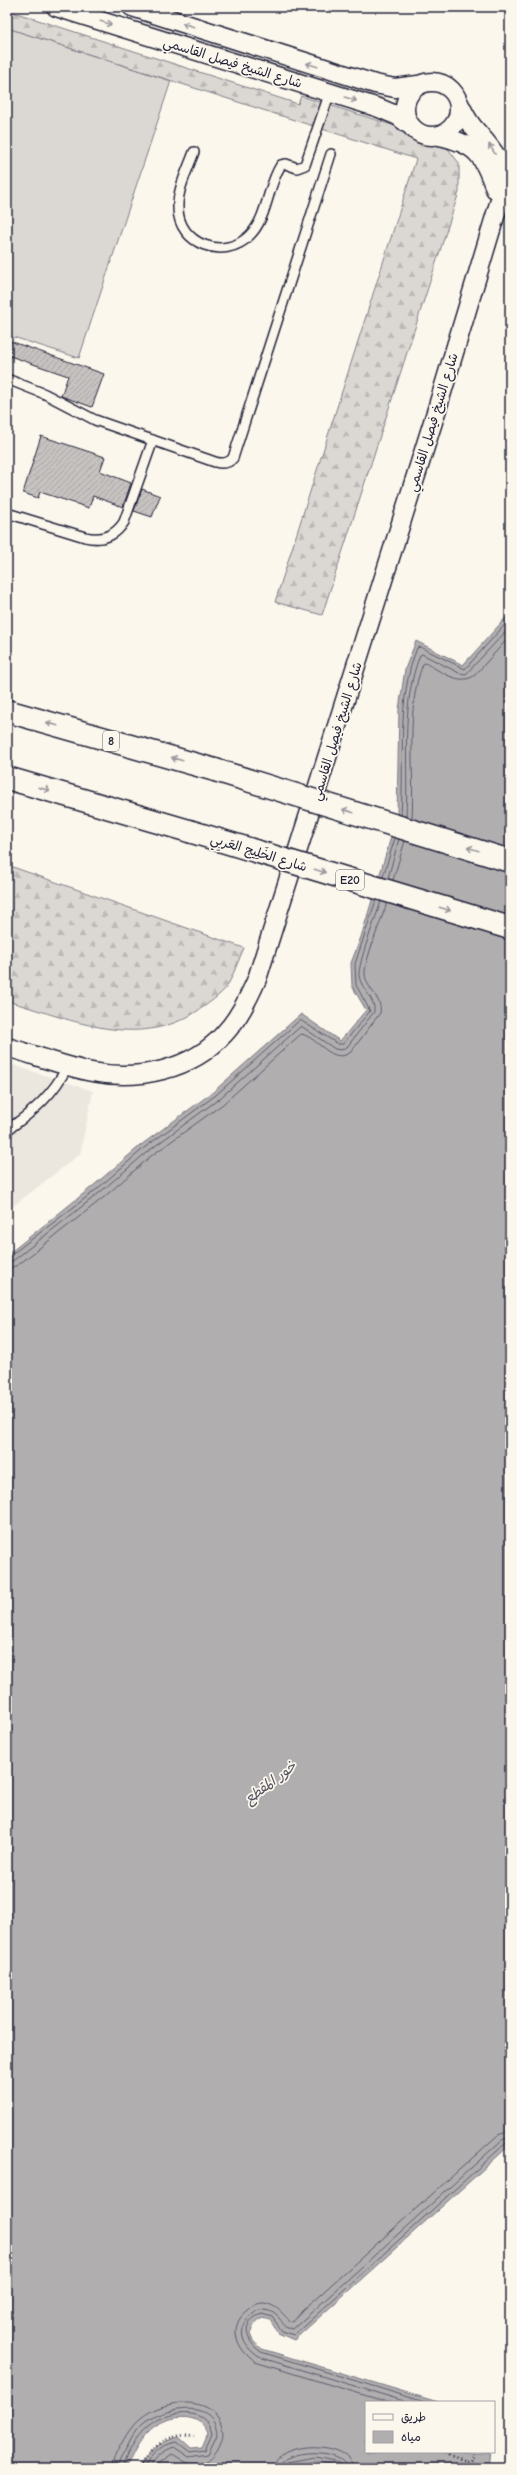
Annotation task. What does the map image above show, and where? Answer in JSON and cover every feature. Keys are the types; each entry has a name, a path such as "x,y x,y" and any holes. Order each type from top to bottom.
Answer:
{"highway":[{"name":"8","path":"7,712 215,770 510,861"},
{"name":"شارع الخَلِيج العَربِي","path":"7,778 189,831 510,928"}],"street":[{"name":"شارع الشيخ فيصل القاسمي","path":"56,7 330,92 384,110 408,124"},
{"name":"شارع الشيخ فيصل القاسمي","path":"132,7 375,84 395,88 418,85"},
{"path":"438,136 453,127 459,115 459,103 450,88 435,81 418,85 411,91 406,102 405,115 408,124 422,134 438,136 463,143 482,158 491,174 499,199"},
{"name":"شارع الشيخ فيصل القاسمي","path":"7,1047 92,1072 128,1076 163,1071 196,1057 224,1035 245,1006 257,979 284,896 435,416 503,186 499,162 491,145 469,122 459,103"}],"lane":[{"path":"194,152 178,200 179,217 182,225 193,239 204,246 217,248 234,246 249,236 254,230 281,165 286,164 298,168 304,165 330,92"},
{"path":"7,380 45,394 95,420 218,463 226,463 233,458 332,154"},
{"path":"7,513 93,539 108,537 120,528 124,522 153,440"},
{"path":"7,1130 42,1104 59,1084 68,1065"}],"path":[{"path":"139,2468 147,2454 162,2442 186,2435 194,2437"},
{"path":"469,2468 474,2453"},
{"path":"444,2454 471,2462"}],"shaded area":[{"path":"7,1063 93,1091 80,1154 7,1211"}],"green space":[{"path":"7,10 298,104 301,96 442,141 459,163 459,192 322,615 275,602 416,159 7,28"},
{"path":"7,28 171,81 79,358 7,335"},
{"path":"7,865 244,948 225,989 217,996 191,1015 168,1025 146,1030 122,1030 99,1027 76,1022 7,1001"}],"water":[{"name":"خور المقطع","path":"510,613 510,2145 294,2340 278,2333 270,2320 262,2318 254,2325 250,2334 253,2341 262,2349 435,2401 365,2401 365,2453 490,2453 488,2468 341,2468 316,2461 281,2468 139,2468 147,2456 155,2448 172,2439 179,2437 191,2448 202,2447 208,2433 204,2426 190,2418 181,2417 164,2421 149,2431 136,2448 127,2468 7,2468 7,1255 93,1186 141,1145 213,1092 301,1014 340,1041 366,1010 352,986 351,963 361,937 397,817 399,709 405,669 416,641 463,665"}],"building":[{"path":"7,340 104,374 92,407 61,396 68,376 7,355"},
{"path":"41,436 105,457 100,471 131,483 123,507 93,496 89,508 40,492 38,498 23,493"},
{"path":"142,489 160,496 152,517 134,511"}]}
